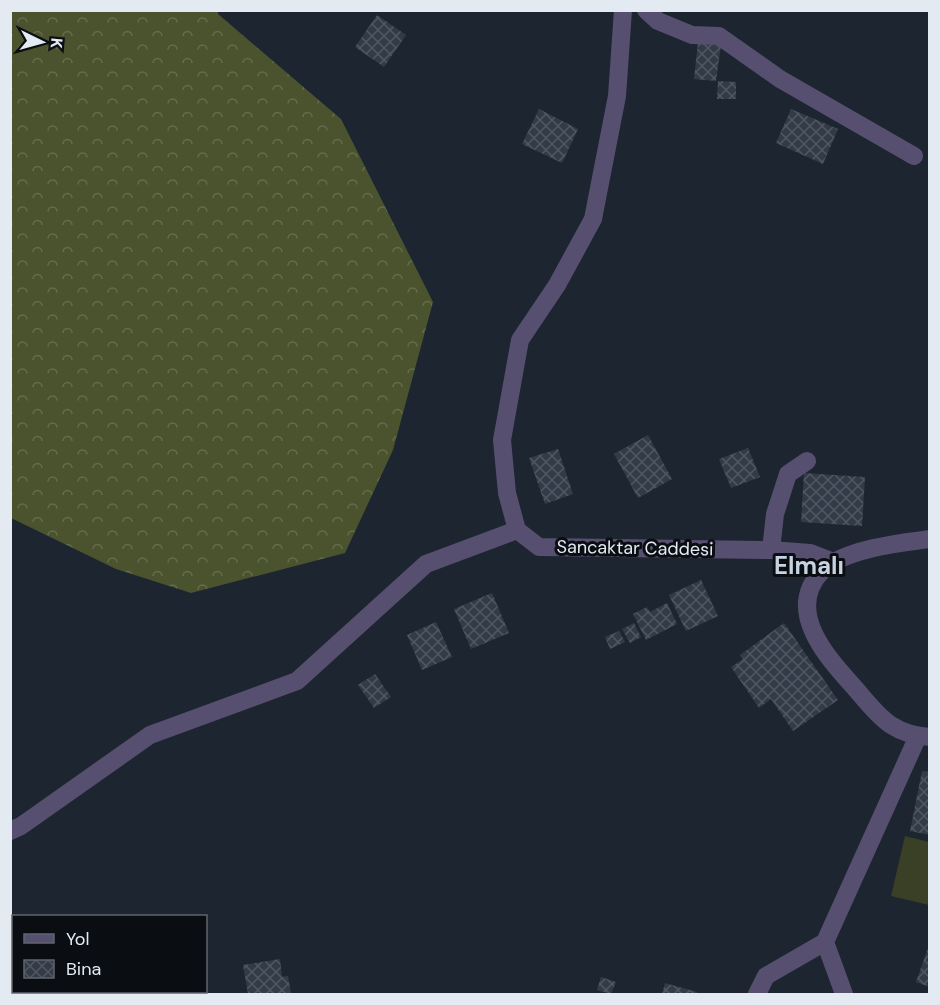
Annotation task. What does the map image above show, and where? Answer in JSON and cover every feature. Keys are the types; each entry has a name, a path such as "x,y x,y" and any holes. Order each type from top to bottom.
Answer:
{"street":[{"path":"10,831 21,826 150,735 297,681 426,564 517,530 507,493 502,440 520,340 557,285 593,219 617,96 622,10"},
{"path":"646,10 658,21 692,35 719,36 780,79 914,156"},
{"path":"771,549 775,514 788,474 807,461"},
{"name":"Sancaktar Caddesi","path":"517,530 539,547 771,549 810,554 833,562"},
{"path":"757,994 766,976 825,942 924,737 898,729 880,717 819,646 808,614 808,599 812,584 820,572 833,562 879,548 930,539"},
{"path":"825,942 844,994"}],"green space":[{"path":"10,11 218,11 218,14 341,119 433,302 393,450 345,553 191,593 116,569 11,518"},
{"path":"905,836 929,842 929,905 891,896"}],"building":[{"path":"377,15 406,35 384,67 355,47"},
{"path":"698,42 721,45 716,81 694,79"},
{"path":"718,81 736,82 736,99 717,99"},
{"path":"539,109 578,129 562,163 522,144"},
{"path":"791,109 838,129 823,164 776,143"},
{"path":"648,435 672,479 638,498 614,454"},
{"path":"748,448 760,477 731,488 719,459"},
{"path":"558,449 573,494 545,504 529,458"},
{"path":"804,473 865,477 862,526 801,522"},
{"path":"701,580 718,616 686,631 669,595"},
{"path":"492,593 509,633 471,649 454,609"},
{"path":"667,603 677,624 646,640 633,614 647,607 650,612"},
{"path":"436,622 452,657 422,670 407,635"},
{"path":"634,623 641,637 630,643 622,629"},
{"path":"784,623 838,700 793,731 771,699 759,708 731,667 743,659 740,655"},
{"path":"619,631 625,642 610,649 605,637"},
{"path":"375,674 391,697 374,708 358,685"},
{"path":"922,771 930,772 930,835 910,831"},
{"path":"930,945 930,987 916,982"},
{"path":"280,959 282,977 288,976 291,994 248,994 243,965"},
{"path":"601,977 616,982 611,994 597,990"},
{"path":"665,983 697,992 697,994 662,994"},
{"path":"92,993 93,994 58,994"}],"district":[{"name":"Elmalı","path":"809,566"}]}
